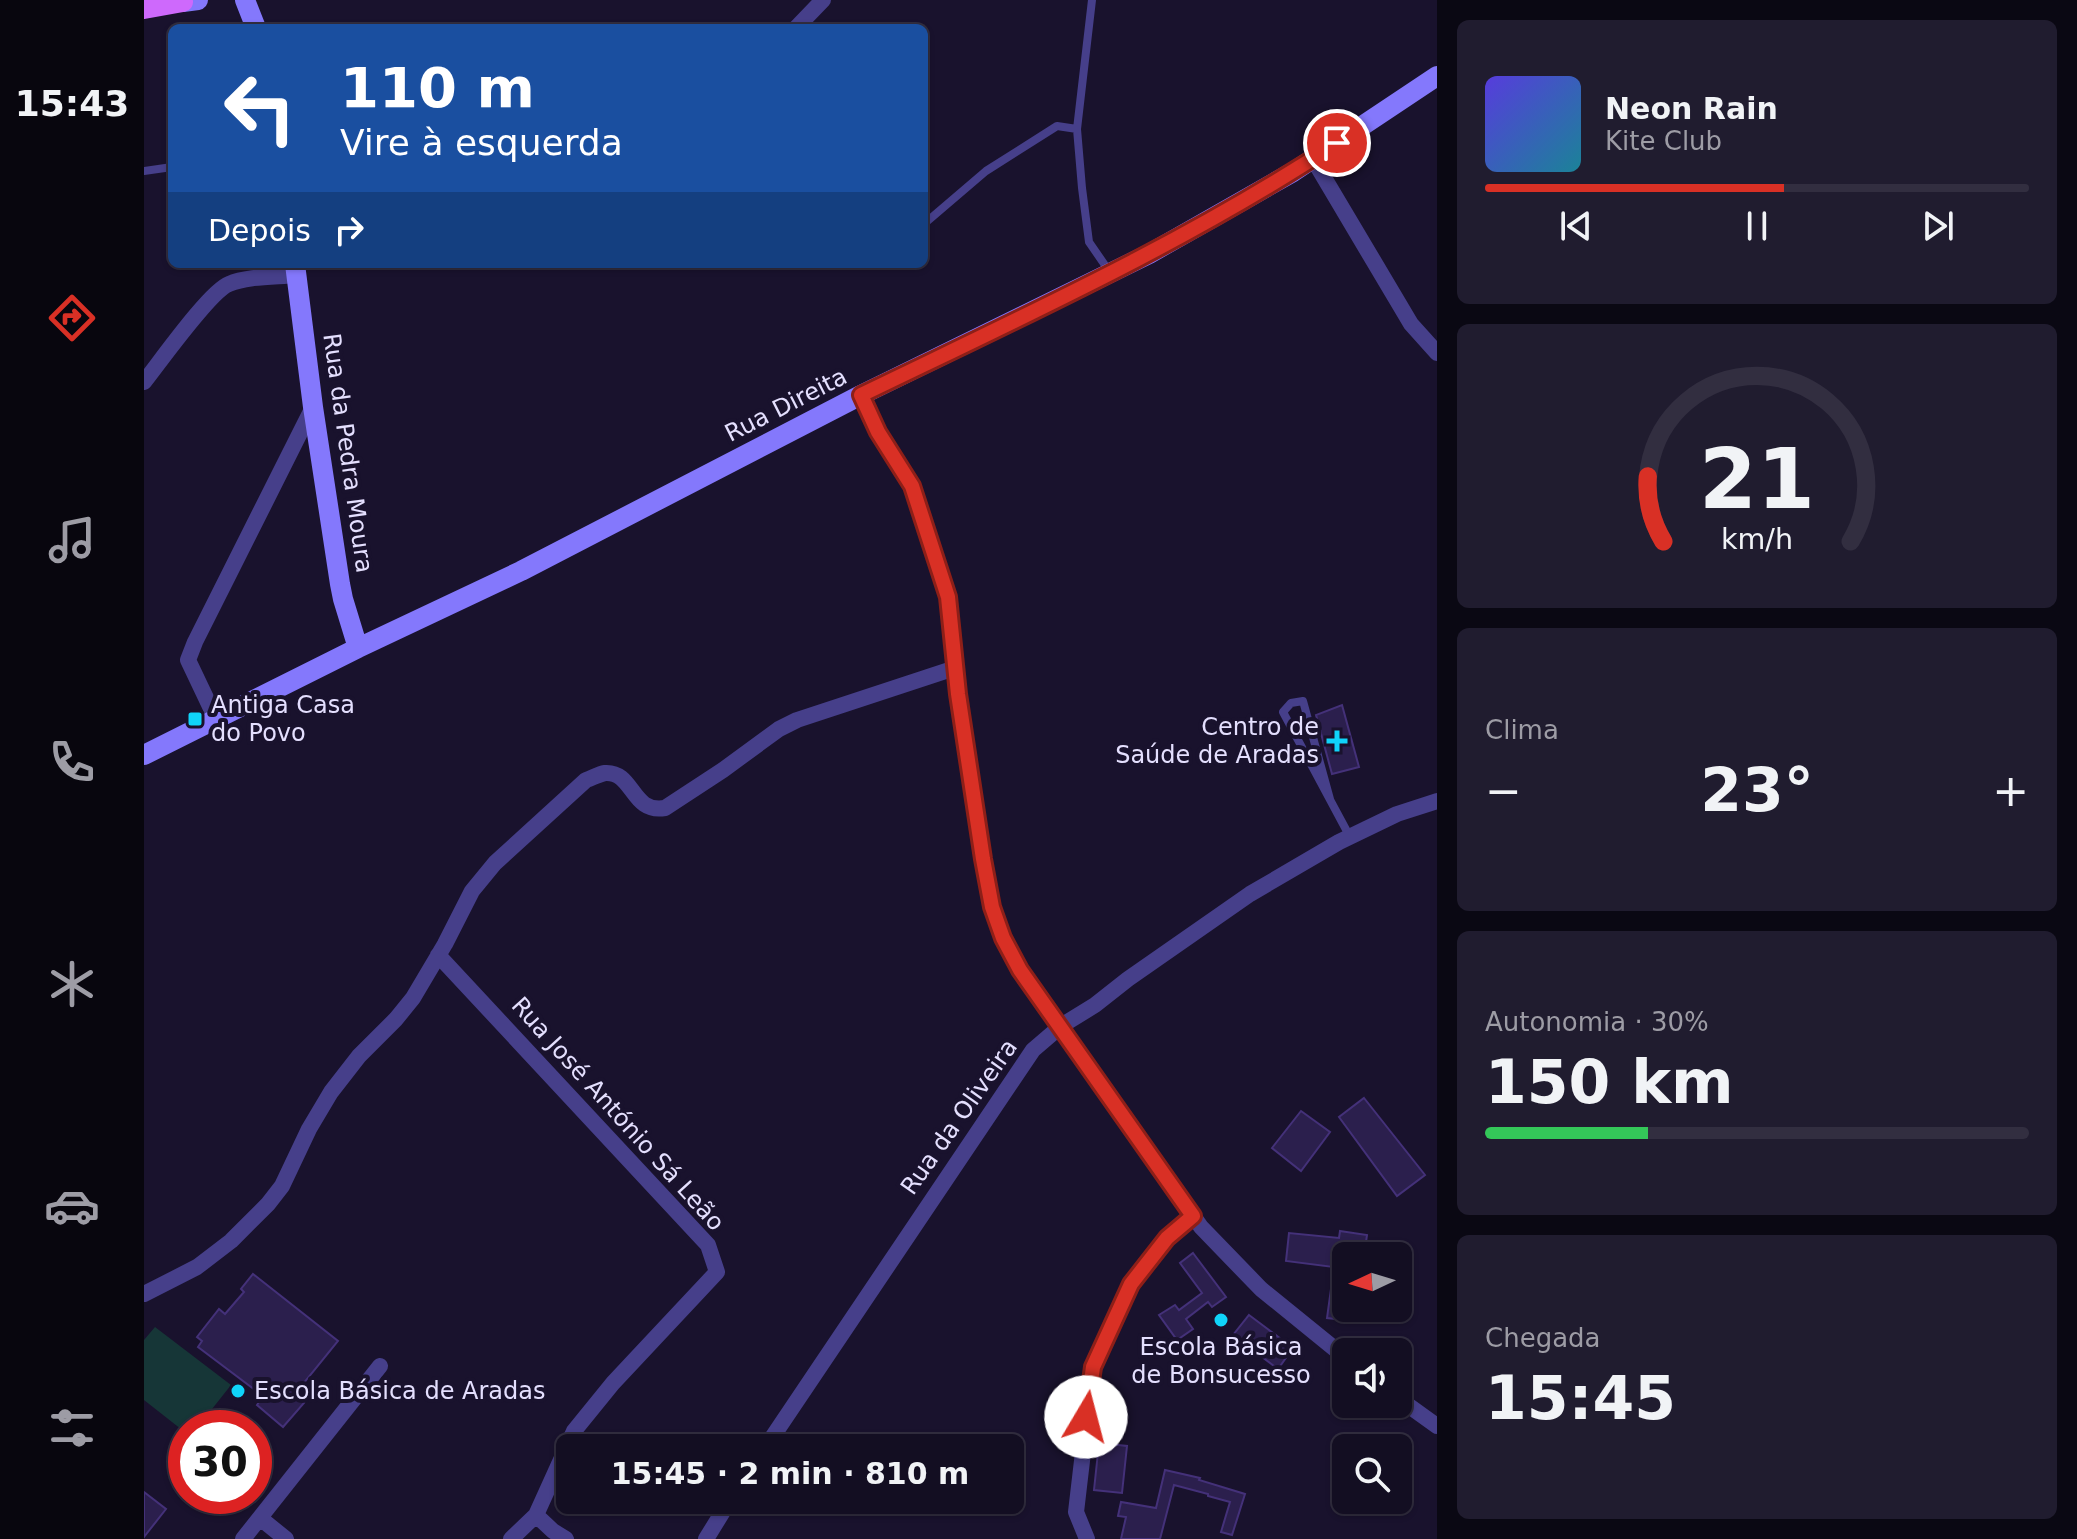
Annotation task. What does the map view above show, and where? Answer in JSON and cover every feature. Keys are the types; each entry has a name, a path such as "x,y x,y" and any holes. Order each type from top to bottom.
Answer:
{"main road":[{"path":"144,9 185,1"},
{"path":"242,3 254,24"},
{"name":"Rua Direita","path":"144,755 521,571 861,395 1149,254 1293,172 1437,76"},
{"name":"Rua da Pedra Moura","path":"296,269 313,407 343,599 358,648"}],"street":[{"path":"800,24 823,0"},
{"path":"1313,159 1411,324 1437,353"},
{"path":"144,382 227,284 296,269"},
{"path":"861,395 878,432 912,486 948,597 955,668 983,859 992,907 1003,938 1020,970 1201,1227 1261,1289 1332,1347"},
{"path":"216,719 188,660 201,628 313,407"},
{"path":"144,1294 197,1267 231,1241 268,1204 282,1186 309,1129 331,1092 359,1056 413,998 472,891 487,872 586,780 603,773 615,774 627,783 646,807 654,810 665,808 779,729 797,720 955,668"},
{"name":"Rua da Oliveira","path":"774,1434 1033,1050 1061,1026 1250,894 1397,814 1437,801"},
{"name":"Rua José António Sá Leão","path":"438,955 708,1245 717,1272 613,1383 574,1431 536,1515 511,1539"},
{"path":"1087,1539 1076,1512 1093,1367 1131,1284 1167,1238 1193,1216"},
{"path":"243,1539 380,1366"},
{"path":"1412,1408 1437,1426"},
{"path":"706,1539 721,1514"},
{"path":"536,1515 566,1539"},
{"path":"260,1518 286,1539"}],"lane":[{"path":"1092,0 1077,129 1089,242 1110,273"},
{"path":"928,221 986,171 1057,126 1077,129"},
{"path":"144,171 168,168"},
{"path":"1330,799 1303,701 1291,703 1283,712 1351,838"}],"green space":[{"path":"155,1327 231,1385 211,1410 168,1410 168,1419 144,1400 144,1340"}],"building":[{"name":"Centro de Saúde de Aradas","path":"1342,705 1359,767 1332,774 1316,715"},
{"path":"1364,1098 1425,1175 1397,1196 1339,1117"},
{"path":"1301,1111 1330,1132 1301,1171 1272,1148"},
{"path":"1340,1231 1367,1235 1366,1242 1332,1242 1332,1267 1286,1261 1289,1233 1339,1238"},
{"path":"1193,1253 1226,1297 1212,1307 1208,1302 1186,1319 1193,1329 1177,1340 1159,1315 1175,1305 1179,1310 1202,1293 1180,1263"},
{"path":"253,1274 338,1341 294,1395 304,1403 283,1427 272,1418 272,1410 263,1410 257,1405 263,1396 198,1347 202,1341 197,1337 219,1309 225,1314 244,1292 241,1289"},
{"path":"1332,1282 1332,1319 1327,1318"},
{"path":"1249,1315 1293,1348 1278,1369 1233,1335"},
{"path":"1099,1443 1127,1446 1122,1493 1094,1490"},
{"path":"1165,1470 1245,1494 1232,1535 1221,1532 1230,1502 1174,1485 1160,1539 1121,1539 1126,1517 1118,1516 1121,1502 1156,1508"},
{"path":"144,1492 166,1509 144,1537"}],"place":[{"name":"Antiga Casa do Povo","path":"195,719"},
{"name":"Centro de Saúde de Aradas","path":"1337,741"},
{"name":"Escola Básica de Bonsucesso","path":"1221,1320"},
{"name":"Escola Básica de Aradas","path":"238,1391"}],"route":[{"path":"1086,1417 1093,1367 1131,1284 1167,1238 1193,1216 1020,970 1003,938 992,907 983,859 955,668 948,597 912,486 878,432 861,395 1149,254 1293,172 1337,143"}]}
